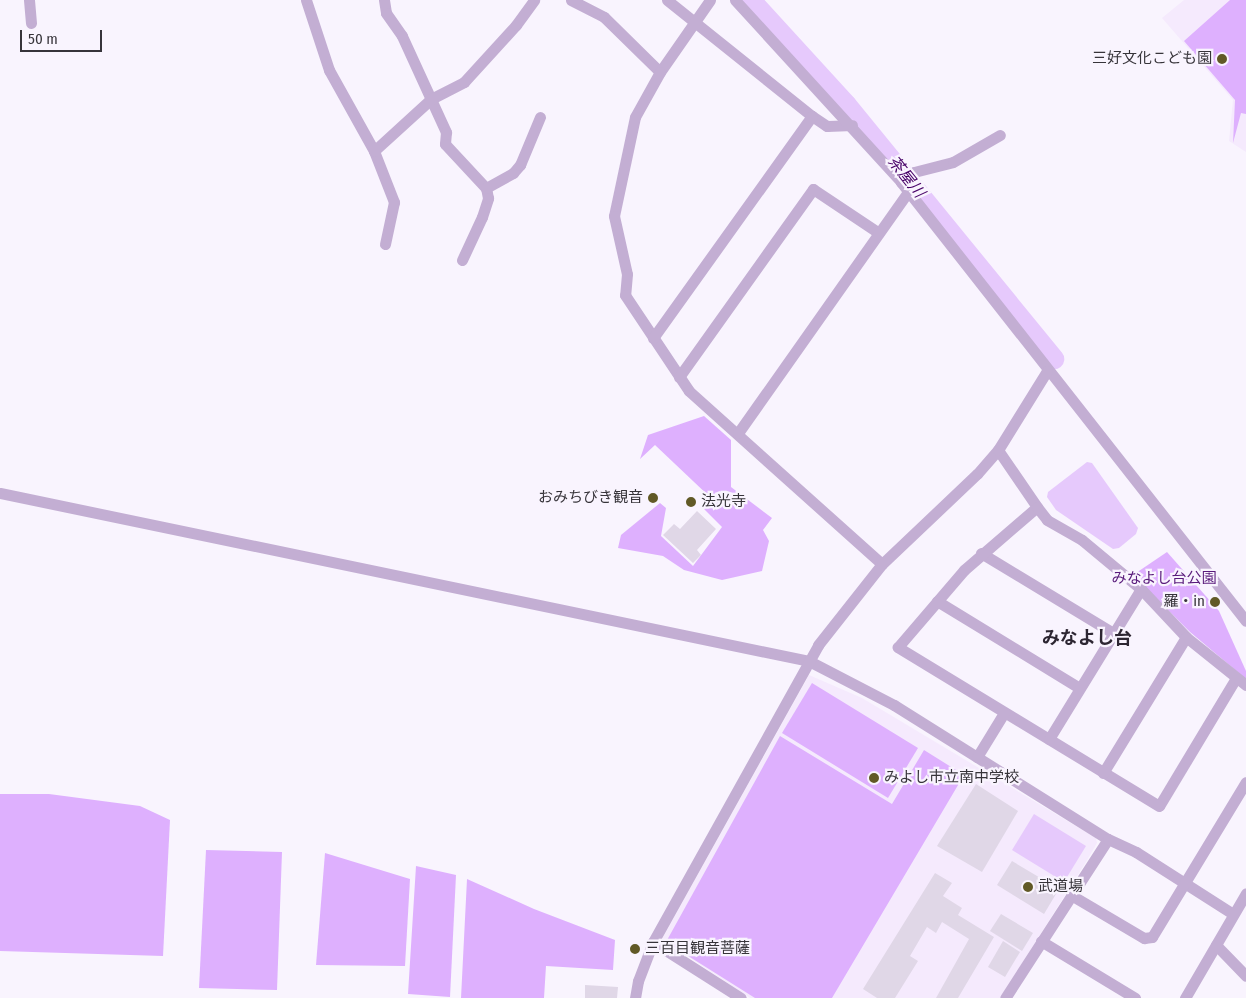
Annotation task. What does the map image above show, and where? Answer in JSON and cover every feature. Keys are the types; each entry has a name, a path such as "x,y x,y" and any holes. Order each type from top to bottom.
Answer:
{"street":[{"path":"29,0 31,23"},
{"path":"306,0 329,70 374,151 394,202 385,244"},
{"path":"384,0 386,13 402,36 446,132 445,144 486,188 488,198 482,217 462,260"},
{"path":"374,151 431,99 464,82 516,25 534,0"},
{"path":"571,0 604,17 660,72"},
{"path":"668,0 812,116 827,126 852,125"},
{"path":"710,0 660,72 636,117 614,216 627,274 625,295 689,390 882,564"},
{"path":"736,0 852,125 905,178 908,192 1047,371 1246,621"},
{"path":"654,338 812,116"},
{"path":"486,188 514,172 520,165 540,118"},
{"path":"905,178 952,162 1000,135"},
{"path":"679,376 813,189 878,234"},
{"path":"738,433 908,192"},
{"path":"635,998 638,981 653,942 818,645 882,564 977,474 998,450 1047,371"},
{"path":"998,450 1036,507 1048,520 1082,540 1141,589 1186,637 1246,685"},
{"path":"0,494 809,661 894,705 1108,839 1185,882 1233,914"},
{"path":"1036,507 981,553 898,647 1159,806 1236,678"},
{"path":"981,553 1113,633"},
{"path":"1049,739 1078,687 1141,589"},
{"path":"937,601 1078,687"},
{"path":"1103,773 1186,637"},
{"path":"977,757 1004,713"},
{"path":"1072,895 1148,939 1246,782"},
{"path":"1005,998 1108,839"},
{"path":"1185,998 1246,894"},
{"path":"1041,941 1120,994 1136,998"},
{"path":"653,942 741,998"},
{"path":"1216,945 1246,976"}],"shaded area":[{"name":"三好文化こども園","path":"1184,0 1246,0 1246,152 1229,141 1233,100 1162,18"},
{"path":"1087,462 1092,463 1138,528 1136,534 1119,548 1113,549 1056,510 1047,497 1048,492"},
{"name":"みよし市立南中学校","path":"809,675 862,698 1096,838 1097,843 1086,862 1000,998 750,998 662,939"},
{"path":"1034,814 1086,846 1064,882 1012,850"}],"green space":[{"name":"三好文化こども園","path":"1230,0 1246,0 1246,114 1241,113 1233,143 1235,100 1184,41"},
{"path":"704,416 731,440 731,487 772,518 763,530 769,541 762,571 722,580 684,570 663,556 618,548 621,535 660,503 666,508 661,536 693,566 722,527 704,509 712,499 655,445 640,459 648,435"},
{"name":"みなよし台公園","path":"1167,552 1219,611 1246,671 1246,679 1190,632 1133,575"},
{"path":"812,683 918,748 888,798 782,733"},
{"path":"780,736 892,804 924,750 964,775 832,998 755,998 666,942"},
{"path":"0,794 49,794 140,806 170,820 163,956 0,951"},
{"path":"206,850 282,852 277,990 199,988"},
{"path":"325,853 410,879 405,966 316,965"},
{"path":"416,866 456,875 450,997 408,994"},
{"path":"467,879 534,909 615,940 613,970 546,966 544,998 461,998"}],"building":[{"path":"697,511 716,529 697,550 701,555 693,563 663,535 674,524 680,529"},
{"path":"976,784 1018,811 982,872 937,846"},
{"name":"武道場","path":"1012,861 1059,889 1044,914 997,885"},
{"path":"935,873 952,883 943,896 962,908 958,915 994,937 958,998 936,998 969,939 942,922 936,933 927,927 910,956 918,961 895,998 877,998 863,989"},
{"path":"1001,914 1033,933 1022,951 990,931"},
{"path":"1003,941 1020,952 1005,977 988,967"},
{"path":"585,985 618,987 617,998 585,998"}],"waterway":[{"name":"茶屋川","path":"751,0 847,105 1054,359"}],"place":[{"name":"三好文化こども園","path":"1222,59"},
{"name":"おみちびき観音","path":"653,498"},
{"name":"法光寺","path":"691,502"},
{"name":"羅・in","path":"1215,602"},
{"name":"みよし市立南中学校","path":"874,778"},
{"name":"武道場","path":"1028,887"},
{"name":"三百目観音菩薩","path":"635,949"}],"district":[{"name":"みなよし台","path":"1087,638"}]}
